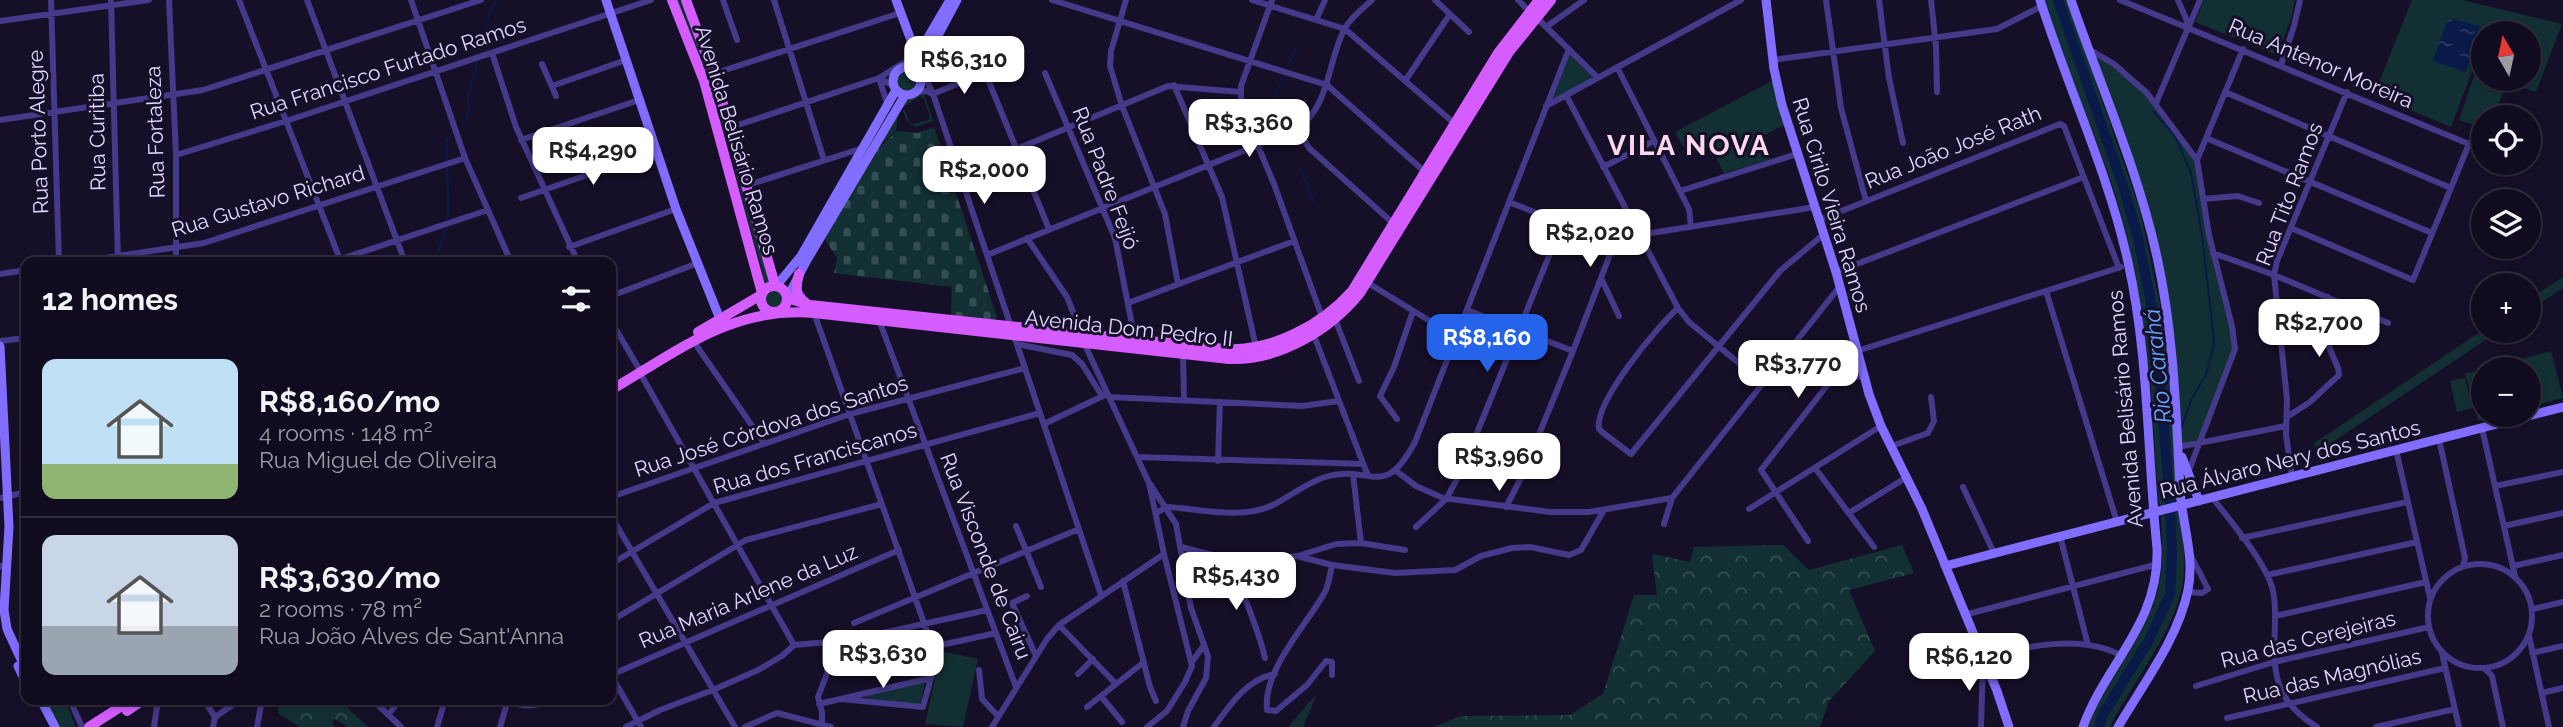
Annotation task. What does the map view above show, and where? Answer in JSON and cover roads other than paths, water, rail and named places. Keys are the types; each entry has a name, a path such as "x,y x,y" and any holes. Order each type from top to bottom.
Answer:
{"main road":[{"path":"606,0 656,151 720,319"},
{"name":"Avenida Belisário Ramos","path":"672,0 704,82 761,294"},
{"name":"Avenida Belisário Ramos","path":"686,0 713,74 776,285"},
{"path":"896,0 912,68 920,84 915,92 898,90"},
{"path":"912,68 950,0"},
{"path":"616,386 761,294 767,287 776,285 804,258 898,90 896,72 912,68 957,0"},
{"name":"Avenida Dom Pedro II","path":"1083,339 1183,354 1229,359 1255,358 1282,349 1335,319 1368,283 1539,0"},
{"name":"Avenida Dom Pedro II","path":"788,298 812,309 878,320 1014,335 1135,340 1225,349 1256,347 1291,335 1322,317 1352,291 1498,52 1532,14 1551,0"},
{"name":"Rua Cirilo Vieira Ramos","path":"1766,0 1773,60 1785,117 1836,272 1864,376 1881,426 1907,477 1945,566 2009,727"},
{"path":"2071,0 2141,193 2157,255 2172,344 2179,506 2189,552 2188,592 2168,643 2118,727"},
{"name":"Avenida Belisário Ramos","path":"2041,3 2108,189 2142,340 2159,511 2158,564 2148,609 2082,727"},
{"path":"761,294 764,307 776,312 786,306 804,258 898,90"},
{"path":"799,274 797,295 812,309"},
{"path":"776,285 784,290 788,298"},
{"name":"Avenida Dom Pedro II","path":"639,370 725,325 776,312 812,309 1014,335"},
{"path":"0,344 3,498 0,578"},
{"path":"616,381 639,370"},
{"name":"Rua Álvaro Nery dos Santos","path":"1945,566 2563,407"},
{"path":"2178,447 2199,501"},
{"path":"0,471 9,534 5,620 21,660"},
{"path":"0,622 21,673"},
{"path":"37,705 48,727"},
{"path":"44,705 55,727"},
{"path":"89,727 123,705"},
{"path":"103,727 136,705"}],"street":[{"name":"Rua Porto Alegre","path":"51,0 59,257"},
{"path":"0,21 111,3 149,0"},
{"name":"Rua Fortaleza","path":"169,0 176,155 176,257"},
{"path":"239,0 339,257"},
{"path":"307,0 403,257"},
{"path":"411,0 465,158 509,257"},
{"path":"0,120 172,96 220,85 418,21 471,1 481,0"},
{"name":"Rua Francisco Furtado Ramos","path":"176,155 652,0"},
{"path":"723,0 737,40"},
{"path":"774,0 824,160"},
{"path":"1052,0 1326,85 1425,172"},
{"path":"1126,0 1110,59 1122,106 1156,186 1168,225 1178,284"},
{"path":"1252,0 1271,3 1345,29 1455,124"},
{"path":"1315,20 1325,0"},
{"path":"986,255 1297,129 1311,117 1326,85 1345,29 1371,0"},
{"path":"1435,0 1469,32"},
{"path":"1518,0 1598,78"},
{"path":"1546,27 1584,0"},
{"path":"1546,106 1741,0"},
{"path":"1826,0 1841,108 1866,201"},
{"path":"1879,0 1889,78 1903,143"},
{"path":"1931,0 1937,92"},
{"path":"2178,0 2189,26"},
{"path":"2156,103 2200,0"},
{"path":"2281,65 2300,0"},
{"name":"Rua Antenor Moreira","path":"2123,1 2189,26 2469,144 2451,188"},
{"name":"Rua Curitiba","path":"111,3 118,257"},
{"path":"1271,3 1240,92 1241,106 1322,317"},
{"path":"1773,60 1997,29 2041,3"},
{"path":"1405,81 1450,14"},
{"path":"713,74 901,17"},
{"path":"1156,513 1167,507 1251,512 1273,505 1315,481 1350,474 1384,477 1395,470 1415,442 1569,49"},
{"path":"2088,49 2114,64 2156,103 2197,160 2213,253 2232,326 2235,349 2188,473"},
{"path":"2197,160 2243,49"},
{"path":"492,53 521,140 575,257"},
{"path":"552,86 626,60"},
{"path":"542,64 556,96"},
{"path":"1617,67 1689,209 1691,227"},
{"path":"729,128 912,68 933,94 1101,595"},
{"path":"915,92 926,91 933,94 985,72 1049,229"},
{"name":"Rua Padre Feijó","path":"1045,73 1117,244 1135,340"},
{"path":"879,78 898,90"},
{"path":"879,78 888,106"},
{"path":"959,173 1174,85 1240,92"},
{"path":"1174,85 1225,208 1256,347"},
{"path":"2225,92 2451,188 2413,280 2291,228"},
{"name":"Rua Tito Ramos","path":"2292,477 2274,275 2347,92"},
{"path":"1566,95 1678,308 1689,322 1763,383"},
{"path":"521,140 639,100"},
{"name":"Rua João José Rath","path":"1819,220 2062,124 2084,177"},
{"path":"1297,129 1309,148 1394,224"},
{"path":"2206,138 2432,233"},
{"path":"1603,167 1654,141"},
{"path":"745,186 864,148"},
{"path":"520,198 656,151"},
{"path":"1680,191 1797,154"},
{"name":"Rua Gustavo Richard","path":"132,257 204,243 465,158"},
{"path":"1836,272 2084,177 2124,266 1857,351"},
{"path":"2203,199 2238,195 2259,203"},
{"path":"1509,202 1614,244 1639,235 1815,207"},
{"path":"569,247 677,209"},
{"path":"352,257 488,210"},
{"path":"1416,527 1446,499 1468,457 1562,224"},
{"path":"1678,308 1611,391 1600,415 1598,429 1631,454 1780,271 1824,234"},
{"path":"1027,238 1067,297 1106,396 1149,483 1192,662"},
{"path":"1128,303 1294,241"},
{"path":"1506,507 1522,476 1573,352 1614,244"},
{"path":"2213,253 2274,275 2388,323"},
{"path":"616,294 698,263"},
{"path":"0,274 21,271"},
{"path":"1601,278 1619,316"},
{"path":"1368,283 1457,337"},
{"path":"1664,524 1672,498 1840,286"},
{"path":"2046,291 2117,522"},
{"path":"2287,416 2309,402 2339,375 2339,368 2320,326 2328,298"},
{"path":"812,309 934,647 935,660 923,707 841,699"},
{"path":"1467,310 1573,352"},
{"path":"1397,419 1380,396 1394,367 1413,311"},
{"path":"1335,319 1359,381"},
{"name":"Rua Visconde de Cairu","path":"878,320 1016,687"},
{"path":"616,330 794,645"},
{"path":"1313,333 1368,476"},
{"path":"1014,335 1072,355 1106,396"},
{"path":"0,344 21,339"},
{"path":"694,342 764,443"},
{"path":"1183,354 1184,400"},
{"name":"Rua José Córdova dos Santos","path":"616,495 850,414 1025,368"},
{"path":"1808,541 1760,470 1829,383 1836,379 1864,376"},
{"path":"1044,425 1106,396 1302,406 1339,401"},
{"path":"1892,446 1928,433 1934,421 1931,397"},
{"path":"1218,461 1220,402"},
{"name":"Rua dos Franciscanos","path":"616,561 714,503 1040,413"},
{"path":"1749,509 1881,426"},
{"path":"2178,447 2287,426"},
{"path":"2482,428 2515,576"},
{"path":"2438,439 2465,558 2463,566"},
{"path":"2396,450 2430,600 2429,627 2442,651 2449,658 2466,666 2484,668 2509,660 2521,650 2529,636"},
{"path":"1138,457 1363,464"},
{"path":"1346,463 1361,543"},
{"path":"1815,468 1874,547"},
{"path":"1395,470 1416,486 1446,499 1560,513 1604,510 1672,498"},
{"path":"2495,486 2563,472"},
{"path":"1849,513 1907,477"},
{"path":"1149,483 1177,524 1191,608 1208,656 1208,671 1183,727"},
{"path":"1963,486 1994,553"},
{"path":"3,498 21,493"},
{"path":"2212,497 2267,575 2274,596 2274,662 2277,684 2289,704 2317,727"},
{"path":"2242,538 2407,502"},
{"path":"616,618 737,544 883,504"},
{"path":"1297,556 1332,565 1387,572 1448,571 1461,568 1481,555 1512,548 1530,547 1569,555 1581,550 1604,510"},
{"path":"2504,526 2563,513"},
{"path":"616,525 735,727"},
{"path":"1016,526 1041,587"},
{"path":"854,623 1079,529"},
{"path":"2060,536 2088,645"},
{"path":"2267,575 2417,542"},
{"path":"1181,547 1232,560 1259,561 1297,556 1329,545 1361,543 1405,550"},
{"name":"Rua Maria Arlene da Luz","path":"616,673 899,550"},
{"path":"2188,592 2202,593 2208,589 2189,552"},
{"path":"992,727 1036,656 1059,625 1164,554"},
{"path":"2513,566 2563,555"},
{"path":"2465,558 2471,564"},
{"path":"1232,560 1259,629 1265,658"},
{"path":"1964,615 2158,564"},
{"path":"2430,600 2446,576 2463,566 2490,564 2515,576 2527,591 2533,609 2529,636 2549,727"},
{"path":"1332,565 1324,594 1296,633 1275,674 1267,702 1270,712 1280,708 1304,689 1325,661 1329,660 1333,665 1332,676"},
{"path":"1123,581 1156,701"},
{"path":"2275,616 2426,582"},
{"path":"1027,596 1012,603 1036,656"},
{"path":"2533,609 2563,602"},
{"path":"626,727 639,724 660,710 770,664 794,645 839,642 987,610"},
{"path":"1059,625 1116,684"},
{"name":"Rua das Cerejeiras","path":"2196,686 2274,662 2429,627"},
{"path":"827,670 996,633"},
{"path":"822,726 818,697 839,642"},
{"path":"1147,727 1167,711 1188,677 1192,662 1204,645"},
{"path":"1981,727 1983,660 2015,650 2088,645 2122,656"},
{"path":"2532,653 2563,646"},
{"path":"2442,651 2459,727"},
{"path":"1077,674 1093,659"},
{"path":"1087,707 1144,662"},
{"path":"2495,666 2492,676 2503,727"},
{"name":"Rua das Magnólias","path":"2227,718 2445,668"},
{"path":"2484,668 2492,676"},
{"path":"979,670 982,699 998,716"},
{"path":"1214,727 1228,707 1258,680 1275,674"},
{"path":"819,704 931,678"},
{"path":"616,684 639,724"},
{"path":"2542,693 2563,688"},
{"path":"1101,696 1122,722"},
{"path":"72,705 82,727"},
{"path":"154,727 157,705"},
{"path":"207,705 215,717 213,727"},
{"path":"215,717 233,705"},
{"path":"257,727 261,705"},
{"path":"378,705 401,727"},
{"path":"388,715 395,705"},
{"path":"437,727 444,705"},
{"path":"500,727 507,705"},
{"path":"2376,727 2455,709"},
{"path":"745,727 774,713 831,727"}],"water":[{"path":"2448,18 2471,24 2471,56 2466,72 2433,61"}],"waterway":[{"name":"Rio Carahá","path":"2058,0 2123,186 2138,238 2156,328 2170,508 2170,594 2149,640 2102,716 2099,727"},
{"path":"480,49 496,1"},
{"path":"1288,65 1296,49"},
{"path":"463,125 469,112 468,96 477,62"},
{"path":"1281,128 1275,96 1284,75"},
{"path":"2153,111 2175,136 2191,173 2202,236 2213,331 2214,345 2206,375 2192,398 2181,429"},
{"path":"447,222 447,139 451,136"},
{"path":"1301,171 1314,202"},
{"path":"436,257 447,227"}],"district":[{"name":"VILA NOVA","path":"1689,145"}]}
